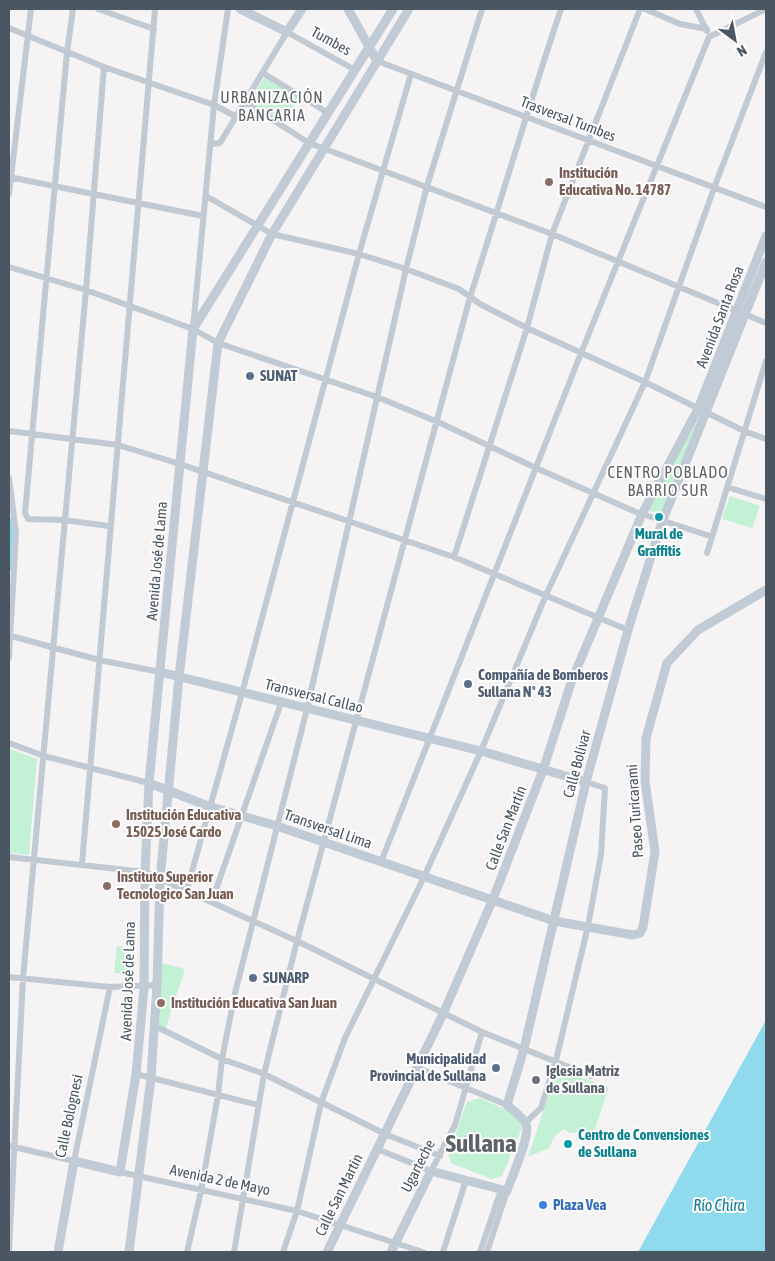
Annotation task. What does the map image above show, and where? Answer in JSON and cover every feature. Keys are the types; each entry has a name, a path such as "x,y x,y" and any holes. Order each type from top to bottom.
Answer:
{"street":[{"path":"9,194 31,9"},
{"path":"73,9 67,52 25,513 28,519 64,520 109,526"},
{"path":"98,9 154,29"},
{"path":"82,864 109,526 118,445 155,9"},
{"path":"193,329 203,216 212,144 214,105 228,9"},
{"name":"Tumbes","path":"240,9 287,32 355,70"},
{"path":"212,144 220,143 302,9"},
{"path":"348,9 370,46 377,62"},
{"name":"Avenida José de Lama","path":"120,1172 136,1074 144,987 145,872 150,783 193,329 393,9"},
{"name":"Avenida José de Lama","path":"129,1252 151,1078 157,985 160,880 179,677 218,342 272,234 409,9"},
{"path":"187,1252 201,1191 218,1095 222,1059 252,920 307,709 406,269 427,186 482,9"},
{"path":"234,1252 264,1074 297,941 404,540 438,422 470,297 497,214 524,117 561,9"},
{"path":"454,557 527,328 552,234 586,142 640,9"},
{"path":"645,9 680,24 706,30"},
{"path":"696,9 709,37"},
{"path":"381,862 581,353 709,37 766,9"},
{"path":"9,28 104,67 214,105 235,116"},
{"path":"283,1252 296,1211 321,1103 345,1038 424,877 481,751 546,595 645,382 714,188 766,52"},
{"name":"Trasversal Tumbes","path":"377,62 586,142 766,207"},
{"path":"9,1252 11,1146 23,978 86,290 104,67"},
{"path":"263,73 328,113"},
{"path":"187,889 208,806 242,693 359,254 411,74"},
{"path":"245,102 310,143 552,234 738,309 766,323"},
{"path":"10,177 203,216"},
{"path":"206,196 256,227 272,234 359,254 459,289 527,328 645,382 744,431 766,439"},
{"name":"Avenida Santa Rosa","path":"702,410 766,236"},
{"name":"Avenida Santa Rosa","path":"702,410 747,314 766,262"},
{"path":"9,266 86,290 193,329 218,342 377,397 438,422 536,468 642,514 710,536"},
{"path":"706,553 766,361"},
{"name":"Calle San Martín","path":"326,1252 418,1068 493,899 543,770 572,680 642,514 702,410"},
{"name":"Calle Bolívar","path":"507,1105 524,1049 586,782 628,630 662,522 702,410"},
{"path":"9,431 118,445 180,464 454,557 599,616 628,630"},
{"path":"9,478 16,533 9,658"},
{"path":"727,487 766,499"},
{"name":"Paseo Turicarami","path":"640,933 643,927 655,852 645,781 646,738 667,663 698,630 732,608 766,590"},
{"name":"Transversal Callao","path":"15,637 99,660 160,672 481,751 605,788 601,855 588,926"},
{"path":"212,901 281,703"},
{"name":"Transversal Lima","path":"9,743 44,756 150,783 208,806 278,826 554,921 633,936 640,933"},
{"path":"9,857 34,858 145,872 160,880 187,889 297,941 482,1032 556,1060 591,1076"},
{"path":"526,1123 541,1108 556,1060 588,926"},
{"path":"9,977 110,987 157,985"},
{"name":"Calle Bolognesi","path":"58,1252 74,1162 110,987"},
{"path":"155,1026 222,1059 264,1074 384,1134 440,1156"},
{"name":"Ugarteche","path":"391,1252 455,1125 482,1032"},
{"path":"418,1068 466,1086 507,1105 526,1123 527,1128 520,1154 480,1252"},
{"path":"136,1074 258,1105"},
{"name":"Avenida 2 de Mayo","path":"11,1146 201,1191 296,1211 423,1252"},
{"path":"377,1149 431,1171 504,1190"},
{"path":"443,1252 466,1180"},
{"path":"486,1252 504,1190"}],"green space":[{"path":"265,76 299,96 283,123 249,103"},
{"path":"696,418 700,421 662,514 645,510"},
{"path":"730,496 760,506 752,528 722,519"},
{"path":"10,749 37,759 29,855 9,853"},
{"path":"117,946 131,947 128,974 114,973"},
{"path":"162,963 185,969 165,1030 155,1026"},
{"path":"557,1070 609,1087 592,1138 584,1139 577,1132 570,1133 564,1129 554,1137 549,1148 528,1157"},
{"path":"480,1098 517,1115 522,1128 502,1176 492,1179 451,1163 448,1154 467,1102"}],"water":[{"name":"Río Chira","path":"766,1020 766,1252 638,1252"}],"waterway":[{"path":"9,567 13,520"}],"place":[{"name":"Institución Educativa No. 14787","path":"549,182"},
{"name":"SUNAT","path":"250,376"},
{"name":"Mural de Graffitis","path":"659,517"},
{"name":"Compañía de Bomberos Sullana Nº 43","path":"468,684"},
{"name":"Institución Educativa 15025 José Cardo","path":"116,824"},
{"name":"Instituto Superior Tecnologico San Juan","path":"107,886"},
{"name":"SUNARP","path":"253,978"},
{"name":"Institución Educativa San Juan","path":"161,1003"},
{"name":"Municipalidad Provincial de Sullana","path":"496,1068"},
{"name":"Iglesia Matriz de Sullana","path":"536,1080"},
{"name":"Centro de Convensiones de Sullana","path":"568,1144"},
{"name":"Plaza Vea","path":"543,1205"}],"district":[{"name":"URBANIZACIÓN BANCARIA","path":"272,106"},
{"name":"CENTRO POBLADO BARRIO SUR","path":"668,481"},
{"name":"Sullana","path":"481,1143"}]}
